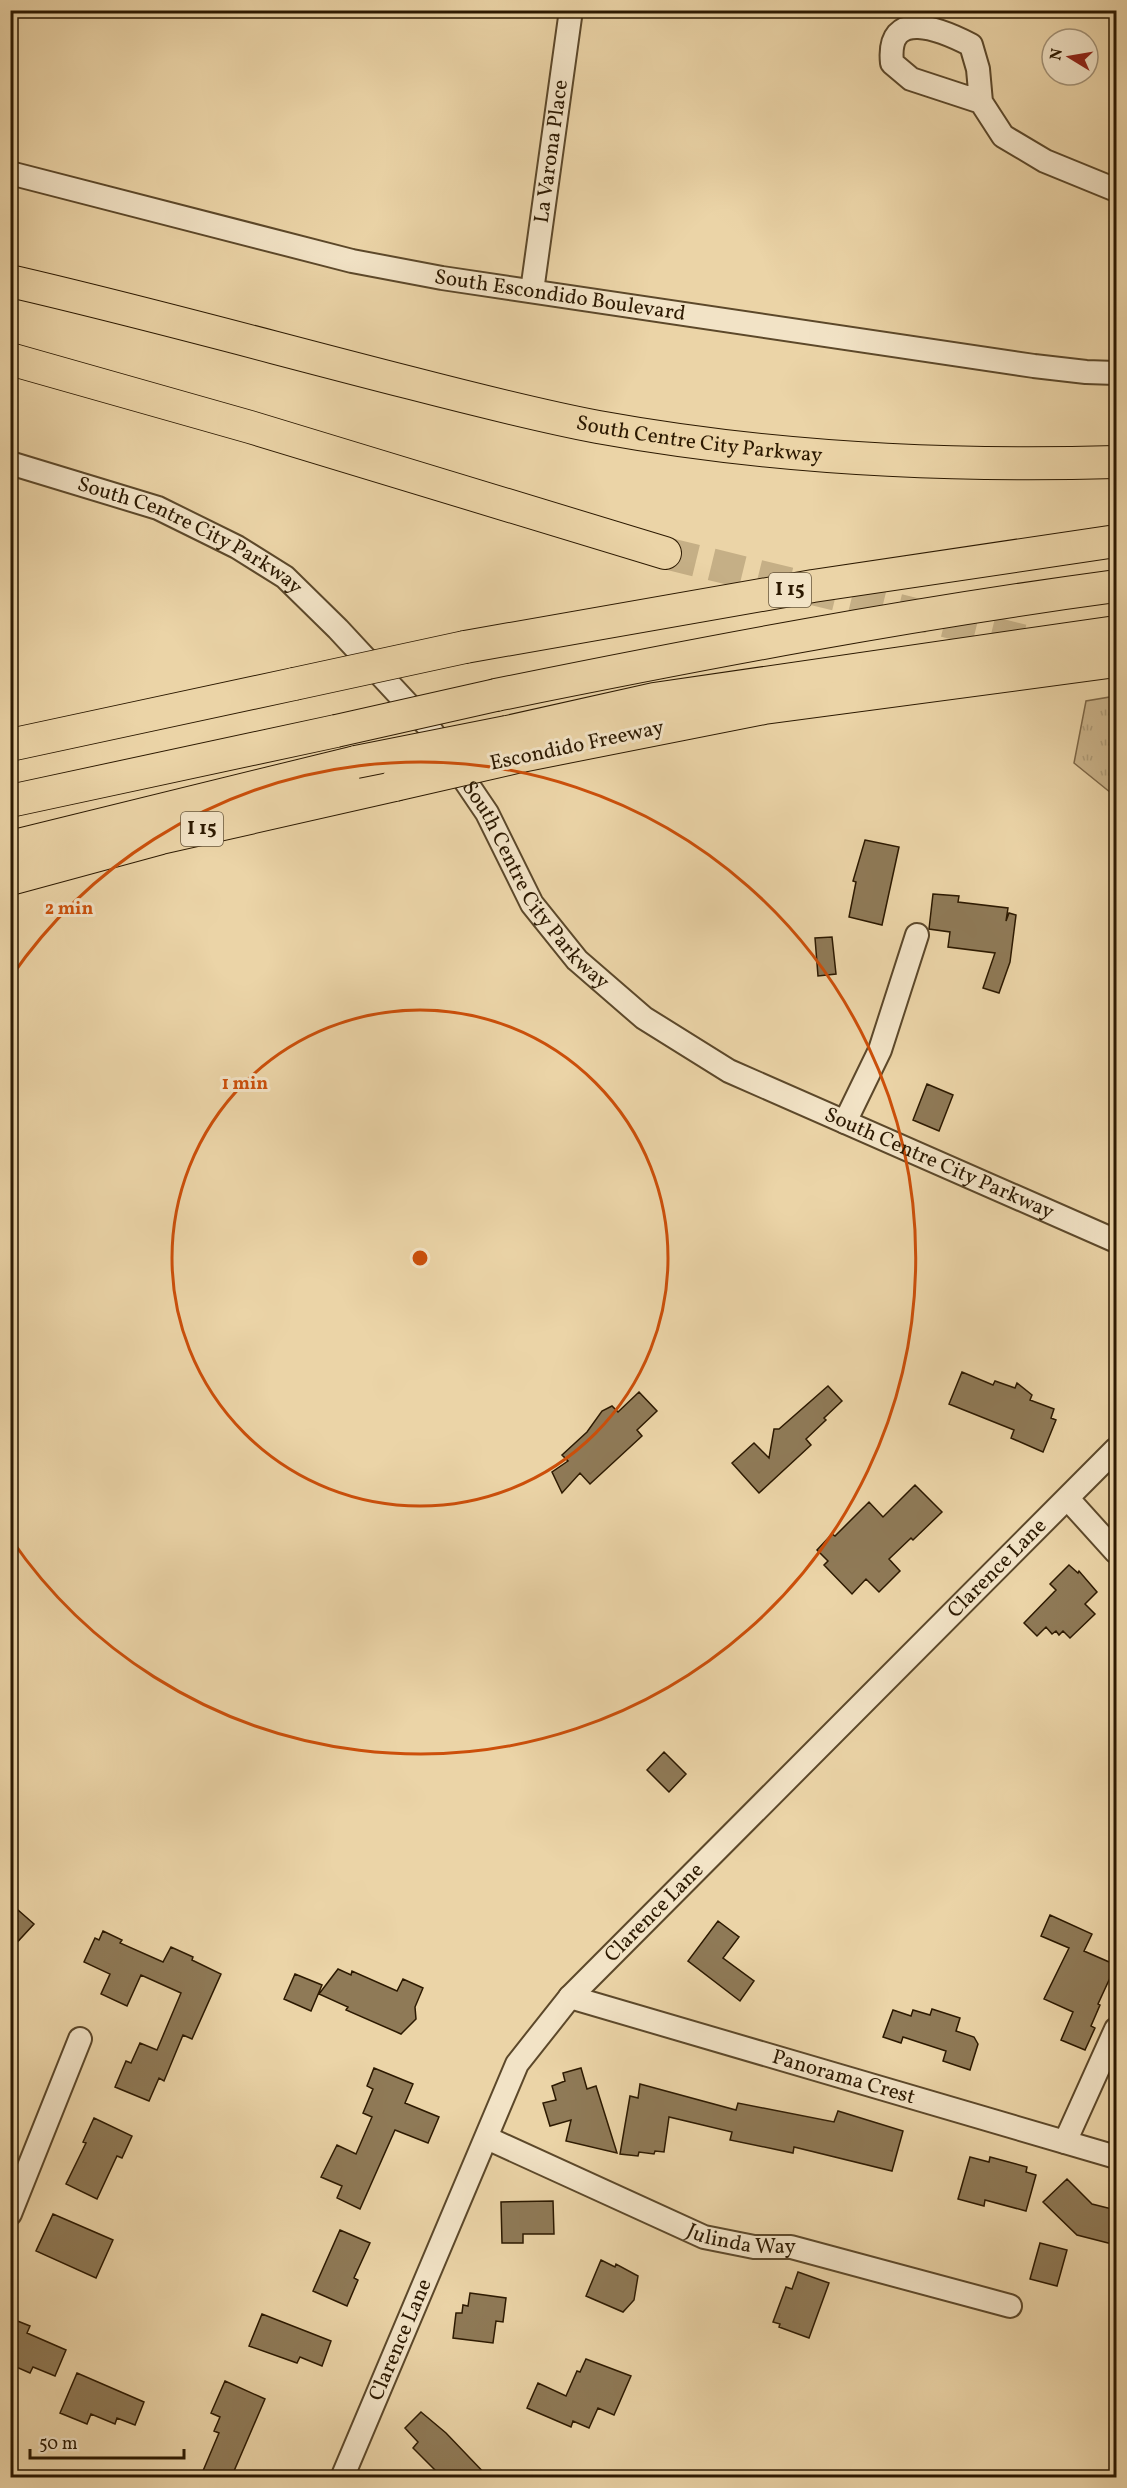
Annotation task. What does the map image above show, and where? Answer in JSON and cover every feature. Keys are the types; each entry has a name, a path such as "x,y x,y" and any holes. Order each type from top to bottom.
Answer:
{"highway":[{"name":"South Centre City Parkway","path":"10,281 523,411 664,438 748,450 898,461 1028,465 1116,462"},
{"path":"10,359 250,427 665,553"},
{"name":"I 15","path":"10,745 465,647 813,586 1116,541"},
{"path":"10,801 496,695 713,651 917,615 1116,586"},
{"path":"10,847 356,762 514,744 654,699 1116,632"},
{"name":"Escondido Freeway","path":"10,879 161,838 395,785 514,744 1116,661"}],"street":[{"name":"La Varona Place","path":"532,291 571,10"},
{"path":"981,102 1003,136 1045,161 1116,190"},
{"name":"South Escondido Boulevard","path":"10,173 352,261 442,279 1034,366 1116,374"},
{"name":"South Centre City Parkway","path":"10,463 158,508 237,547 285,577 338,629 428,726 487,813 532,904 577,960 644,1018 729,1071 1116,1241"},
{"path":"845,1122 880,1050 917,935"},
{"name":"Clarence Lane","path":"342,2478 517,2064 570,1997 1116,1449"},
{"path":"1068,1499 1116,1552"},
{"name":"Panorama Crest","path":"570,1997 1116,2157"},
{"path":"1065,2142 1116,2029"},
{"path":"10,2214 80,2039"},
{"name":"Julinda Way","path":"487,2138 704,2237 754,2247 791,2247 1010,2306"}],"green space":[{"path":"1116,696 1116,797 1074,763 1086,701"}],"building":[{"path":"865,840 899,847 882,925 849,917 856,882 853,881"},
{"path":"933,894 959,896 958,902 1008,908 1006,921 1009,913 1016,915 1010,962 999,993 983,988 995,953 948,947 950,932 929,929"},
{"path":"832,937 836,974 818,976 815,938"},
{"path":"927,1084 953,1095 939,1131 913,1120"},
{"path":"962,1372 993,1385 995,1381 1015,1388 1017,1383 1032,1395 1030,1400 1054,1409 1051,1418 1056,1420 1043,1452 1011,1438 1014,1430 949,1404"},
{"path":"828,1386 842,1401 806,1439 811,1445 759,1493 732,1463 754,1443 769,1458 774,1429 779,1429"},
{"path":"639,1392 657,1411 637,1430 642,1436 590,1484 580,1473 562,1493 552,1472 568,1461 562,1455 587,1432 602,1411 612,1406 618,1412"},
{"path":"915,1485 942,1512 889,1559 900,1571 879,1592 866,1579 852,1594 824,1565 828,1561 817,1550 832,1534 835,1536 869,1502 883,1517"},
{"path":"1069,1565 1078,1573 1079,1571 1097,1592 1085,1604 1095,1614 1070,1638 1063,1631 1059,1635 1056,1631 1052,1634 1046,1627 1037,1636 1024,1623 1056,1590 1050,1584"},
{"path":"664,1752 686,1774 669,1792 647,1770"},
{"path":"10,1903 34,1924 10,1950"},
{"path":"1050,1915 1092,1934 1084,1951 1116,1965 1098,2004 1100,2005 1091,2026 1095,2028 1085,2050 1061,2040 1073,2012 1044,1999 1069,1948 1041,1936"},
{"path":"718,1921 739,1937 723,1958 754,1981 740,2001 688,1961"},
{"path":"103,1931 122,1940 120,1943 163,1962 171,1947 221,1974 192,2039 183,2035 164,2081 159,2078 149,2101 115,2087 126,2061 131,2063 140,2043 157,2050 181,1993 141,1975 127,2006 101,1994 110,1974 84,1962 95,1938 99,1940"},
{"path":"338,1969 351,1975 352,1971 397,1991 403,1979 423,1988 415,2007 416,2019 401,2034 346,2010 348,2007 319,1994"},
{"path":"295,1974 322,1985 311,2011 284,1999"},
{"path":"932,2009 960,2018 956,2031 974,2037 978,2044 970,2070 943,2061 946,2051 903,2037 901,2043 883,2037 893,2010 911,2016 913,2010 930,2015"},
{"path":"374,2068 413,2084 405,2103 439,2117 428,2143 395,2130 360,2209 337,2198 342,2186 321,2177 337,2145 356,2154 372,2117 363,2113 373,2089 367,2086"},
{"path":"581,2068 587,2089 596,2086 617,2153 566,2141 571,2120 550,2126 543,2103 556,2100 552,2086 565,2081 563,2073"},
{"path":"640,2084 736,2110 738,2103 834,2122 838,2111 903,2131 892,2171 794,2147 793,2153 730,2140 732,2132 669,2117 664,2152 655,2151 654,2154 639,2152 638,2156 620,2154 630,2096 638,2098"},
{"path":"94,2118 132,2136 122,2158 117,2156 97,2199 66,2184 86,2143 83,2142"},
{"path":"970,2157 989,2162 990,2157 1027,2167 1026,2172 1036,2175 1026,2211 985,2200 984,2206 958,2199"},
{"path":"1067,2179 1092,2204 1116,2210 1116,2245 1077,2235 1043,2202"},
{"path":"553,2201 554,2234 523,2234 523,2243 502,2243 501,2202"},
{"path":"53,2214 113,2240 96,2278 36,2251"},
{"path":"340,2230 370,2243 354,2278 358,2280 347,2306 313,2291"},
{"path":"1040,2243 1067,2250 1057,2286 1030,2279"},
{"path":"601,2260 615,2267 616,2264 638,2276 634,2300 623,2312 586,2296"},
{"path":"798,2272 829,2283 809,2338 779,2327 780,2324 773,2322 786,2287 792,2289"},
{"path":"470,2293 506,2298 503,2322 496,2321 493,2343 453,2338 456,2313 462,2313 463,2305 468,2306"},
{"path":"262,2314 331,2341 322,2366 300,2357 297,2363 249,2346"},
{"path":"10,2318 30,2326 27,2333 66,2350 55,2376 33,2367 30,2373 14,2366 10,2373"},
{"path":"586,2359 631,2376 614,2415 598,2408 589,2428 573,2421 571,2427 527,2408 538,2383 566,2396 577,2371 580,2372"},
{"path":"77,2373 144,2402 135,2425 117,2418 115,2424 91,2414 87,2424 60,2413"},
{"path":"225,2381 265,2399 231,2478 200,2478 219,2433 214,2431 220,2417 211,2413"},
{"path":"421,2412 446,2433 489,2478 443,2478 413,2448 418,2442 405,2428"}],"tunnel":[{"path":"665,553 1034,643"}]}
